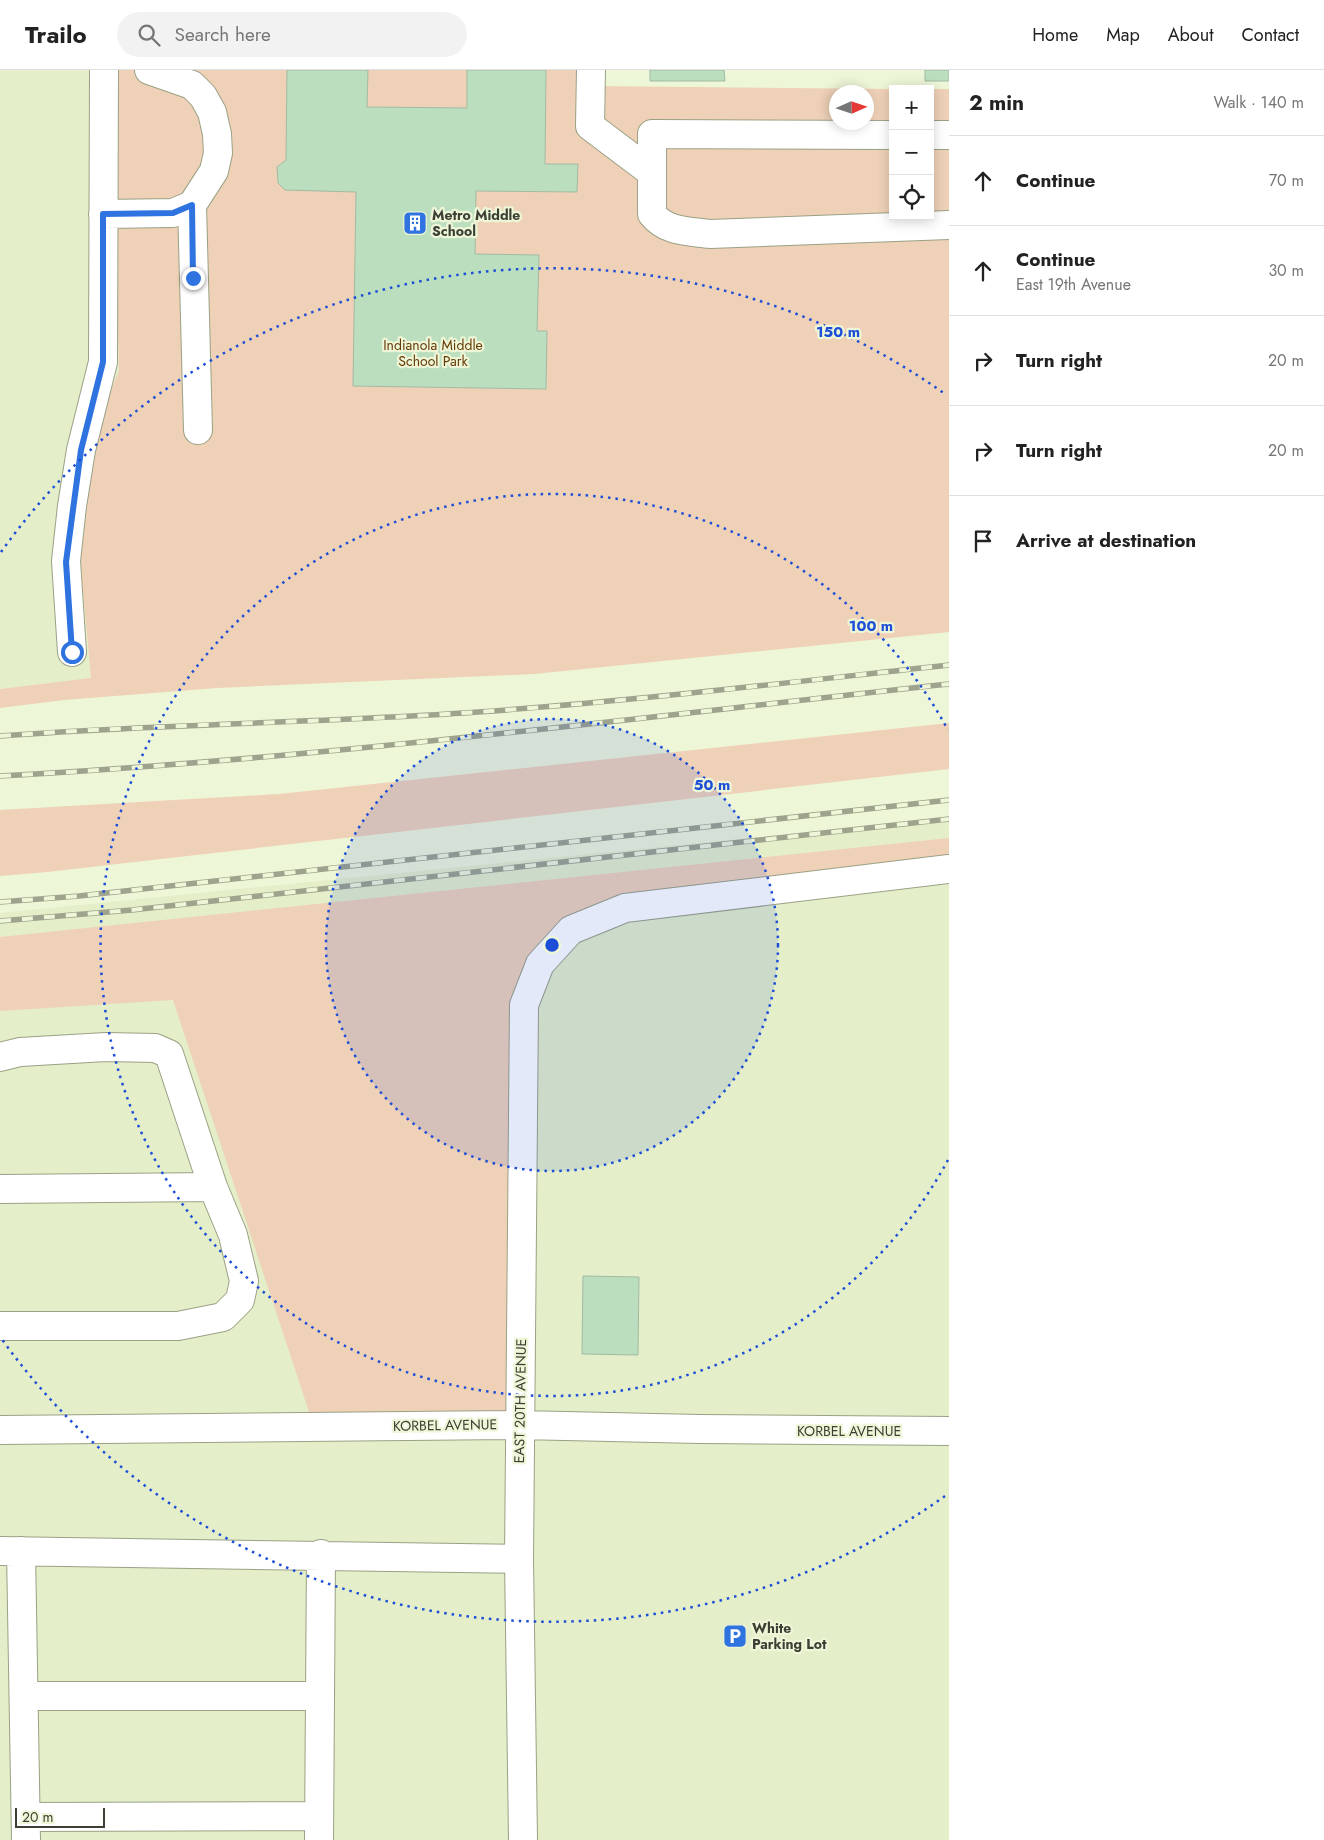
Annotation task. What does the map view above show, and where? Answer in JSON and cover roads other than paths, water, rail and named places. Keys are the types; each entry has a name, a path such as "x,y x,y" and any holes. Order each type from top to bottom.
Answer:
{"street":[{"path":"72,652 66,562 81,450 103,362 104,70"},
{"path":"103,214 173,213 192,205 214,171 218,153 217,134 212,112 203,96 192,85 149,70"},
{"path":"591,70 590,126 651,172"},
{"path":"889,135 652,134 652,214 659,223 671,228 710,234 949,225"},
{"path":"934,135 949,135"},
{"path":"192,205 198,430"},
{"name":"EAST 20TH AVENUE","path":"523,1840 518,1559 524,1006 540,964 571,930 625,908 949,869"},
{"path":"0,1057 20,1052 106,1048 155,1048 169,1054 213,1186 233,1235 244,1281 240,1300 223,1317 178,1326 0,1326"},
{"path":"0,1189 213,1186"},
{"name":"KORBEL AVENUE","path":"0,1430 520,1425 700,1430 949,1431"},
{"path":"321,1554 319,1828 26,1829 24,1696 10,1551 321,1554 518,1559"},
{"path":"24,1696 320,1696"}],"railway":[{"path":"0,736 359,719 537,708 949,665"},
{"path":"0,776 119,769 356,748 593,724 949,684"},
{"path":"0,902 79,896 949,800"},
{"path":"0,921 132,910 949,819"}],"place":[{"name":"Metro Middle School","path":"415,223"},
{"name":"White Parking Lot","path":"735,1636"}],"park label":[{"name":"Indianola Middle School Park","path":"433,354"}]}
